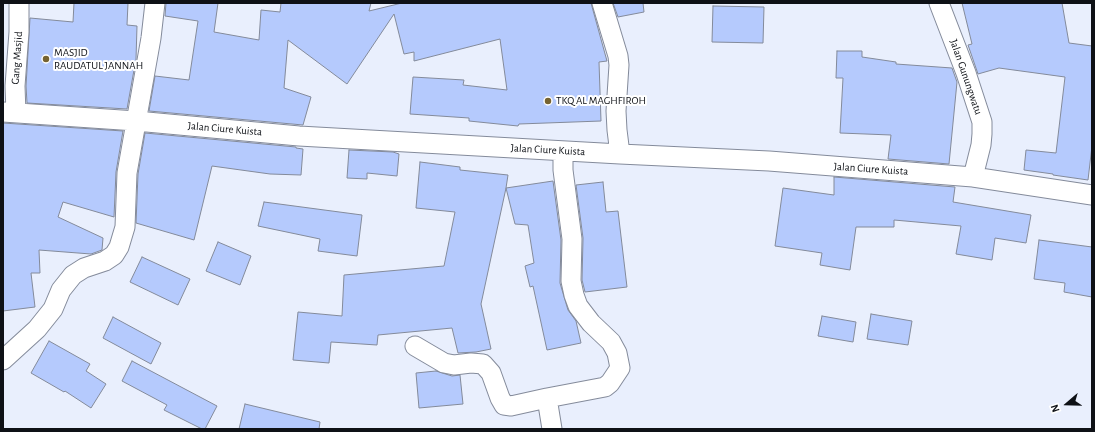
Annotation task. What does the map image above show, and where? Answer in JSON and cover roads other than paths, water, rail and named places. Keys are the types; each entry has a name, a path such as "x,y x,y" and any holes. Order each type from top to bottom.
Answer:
{"street":[{"name":"Gang Masjid","path":"9,113 15,86 19,32 19,3"},
{"path":"3,360 37,329 53,309 61,290 72,275 84,268 105,261 114,255 119,247 125,227 127,173 151,38 155,3"},
{"path":"602,3 618,56 619,65 616,111 620,154"},
{"name":"Jalan Gunungwatu","path":"939,3 966,73 982,122 981,145 973,177"},
{"name":"Jalan Ciure Kuista","path":"9,113 136,121 299,136 769,161 973,177 1092,195"},
{"path":"415,346 444,363 454,365 471,363 483,364 491,373 504,405 511,406 605,387 610,383 620,368 617,353 611,342 591,323 578,306 571,281 572,239 563,170 563,151"},
{"path":"546,398 552,429"}],"place":[{"name":"MASJID RAUDATUL JANNAH","path":"46,59"},
{"name":"TKQ AL MAGHFIROH","path":"548,101"}]}
